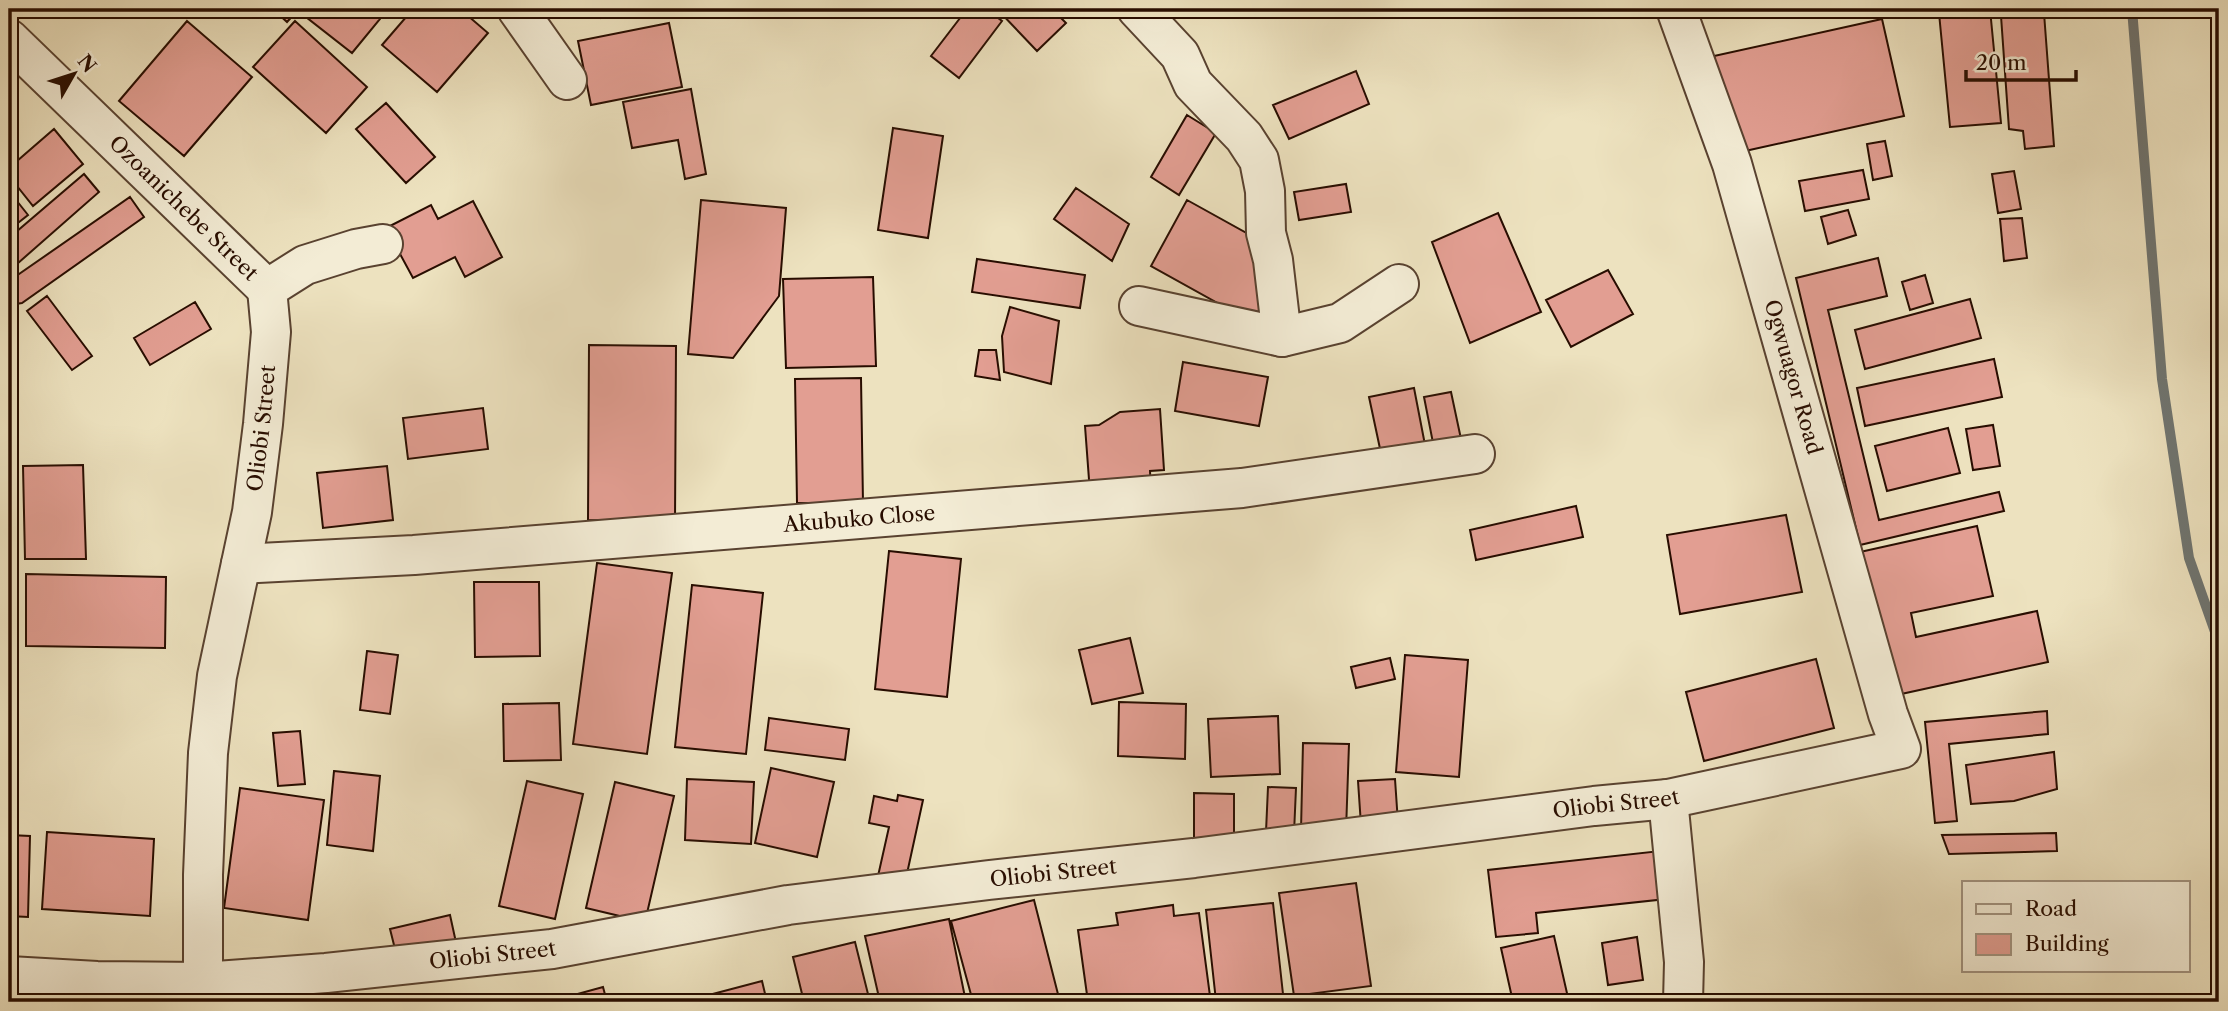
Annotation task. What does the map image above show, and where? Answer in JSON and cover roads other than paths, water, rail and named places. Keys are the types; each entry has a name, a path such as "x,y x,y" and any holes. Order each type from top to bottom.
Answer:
{"street":[{"path":"517,9 567,80"},
{"path":"1137,9 1180,55 1193,84 1244,137 1259,160 1265,191 1266,233 1273,260 1282,337"},
{"name":"Ogwuagor Road","path":"1676,9 1732,164 1888,714 1901,749"},
{"name":"Ozoanichebe Street","path":"9,39 267,289"},
{"path":"267,289 305,265 356,249 383,244"},
{"path":"1139,306 1282,337 1340,323 1399,284"},
{"name":"Oliobi Street","path":"267,289 271,332 252,512 217,676 208,753 202,875 205,992 326,973 552,949 788,905 1668,799 1901,749"},
{"name":"Akubuko Close","path":"241,564 428,554 1242,488 1475,454"},
{"path":"1668,799 1684,962 1683,1002"},
{"path":"9,976 97,981 205,992"}],"waterway":[{"path":"2132,9 2162,379 2189,558 2219,643"}]}
